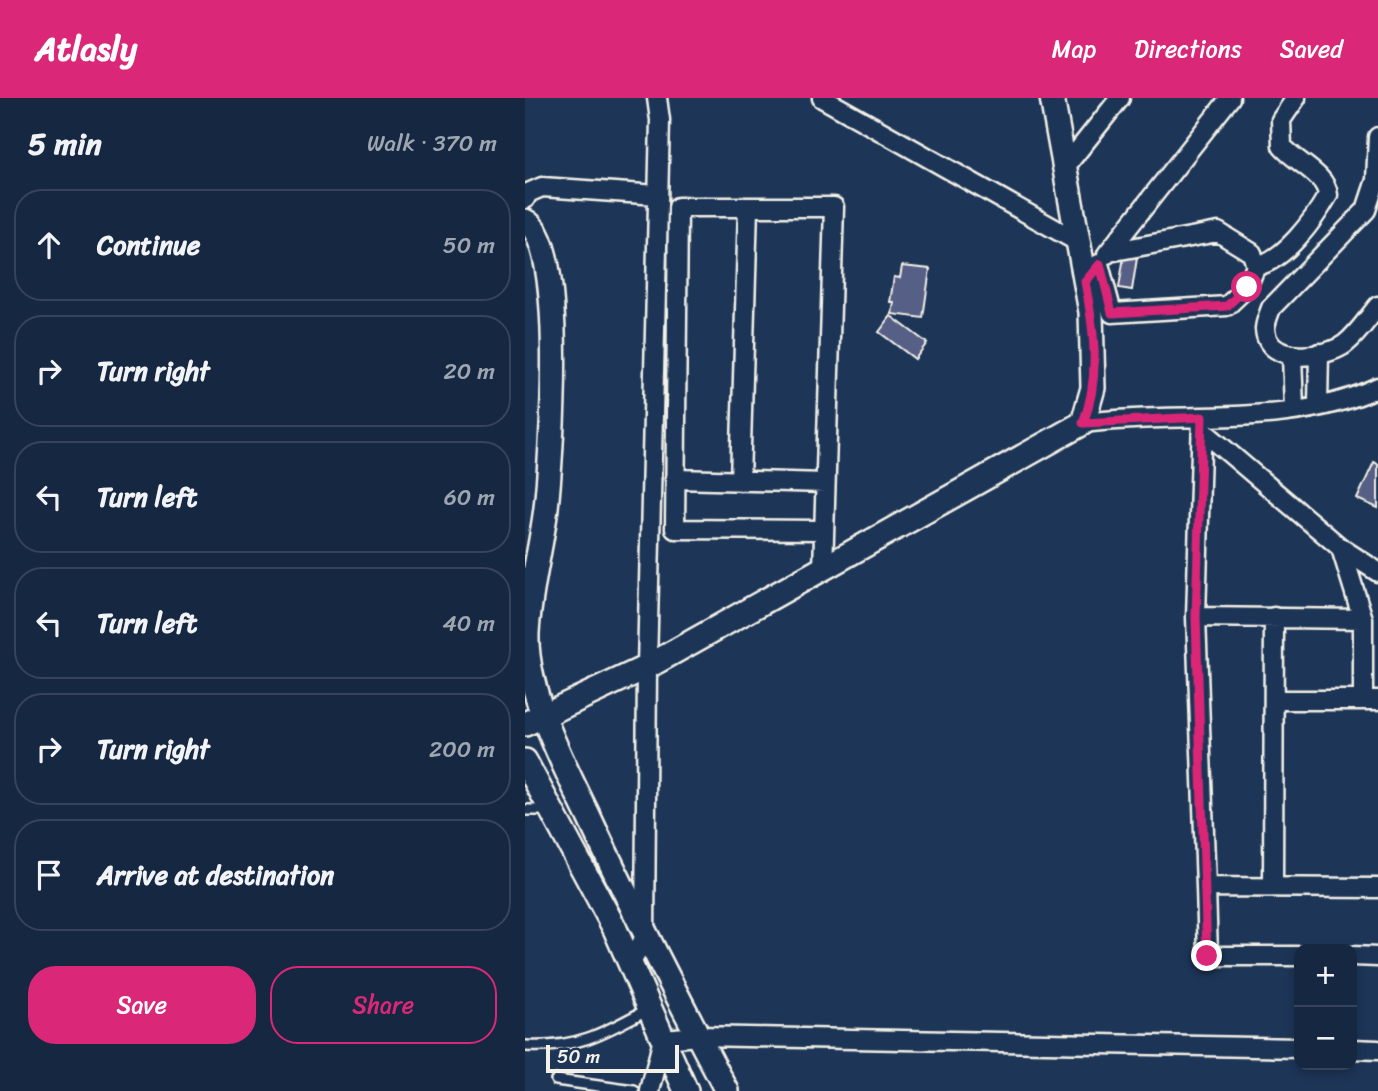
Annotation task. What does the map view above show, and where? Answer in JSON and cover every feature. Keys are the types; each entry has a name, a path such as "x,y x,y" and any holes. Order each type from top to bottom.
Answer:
{"street":[{"path":"631,963 645,937 647,667 658,195 657,98"},
{"path":"822,98 843,103 1078,242 1098,266 1112,313 1227,306 1247,287 1256,267 1252,253 1218,232 1098,266"},
{"path":"1052,98 1078,242"},
{"path":"1065,167 1120,98"},
{"path":"1083,423 1093,388 1098,266 1230,98"},
{"path":"1256,267 1269,264 1284,250 1328,195 1327,187 1319,178 1282,146 1281,120 1296,98"},
{"path":"1378,137 1376,180 1366,210 1271,308 1265,330 1278,349 1292,356 1319,353 1344,345 1378,306"},
{"path":"525,199 528,193 542,187 658,195"},
{"path":"822,530 675,529 678,207 834,207 822,530 823,569"},
{"path":"740,481 748,207"},
{"path":"525,221 534,225 542,240 550,275 553,349 549,468 527,634 535,720 551,736 645,937 727,1091"},
{"path":"1318,404 1319,353"},
{"path":"1292,356 1294,409"},
{"path":"535,720 647,667 1083,423 1202,423 1342,400 1378,387"},
{"path":"1202,423 1341,548 1378,572"},
{"path":"1202,423 1196,617 1207,956 1294,956"},
{"path":"675,479 825,483"},
{"path":"1274,700 1371,700 1363,618 1341,548"},
{"path":"1196,617 1363,618"},
{"path":"1273,887 1274,617"},
{"path":"525,761 631,963 686,1091"},
{"path":"1206,887 1378,888"},
{"path":"1357,957 1378,957"},
{"path":"663,1039 698,1036 1294,1048"},
{"path":"650,1091 663,1039"},
{"path":"1357,1049 1378,1050"}],"lane":[{"path":"525,810 551,810"},
{"path":"525,1046 554,1048 593,1039 650,1009"},
{"path":"556,1080 634,1091"}],"building":[{"path":"1124,256 1137,258 1132,290 1119,288"},
{"path":"902,266 930,269 923,318 892,314 894,302 890,302 894,277 900,278"},
{"path":"891,316 927,343 915,359 879,332"},
{"path":"1374,462 1378,464 1378,508 1357,499"}],"route":[{"path":"1207,956 1196,617 1202,417 1111,419 1083,423 1089,410 1093,388 1094,358 1091,312 1085,282 1100,264 1112,313 1227,306 1247,287"}]}
